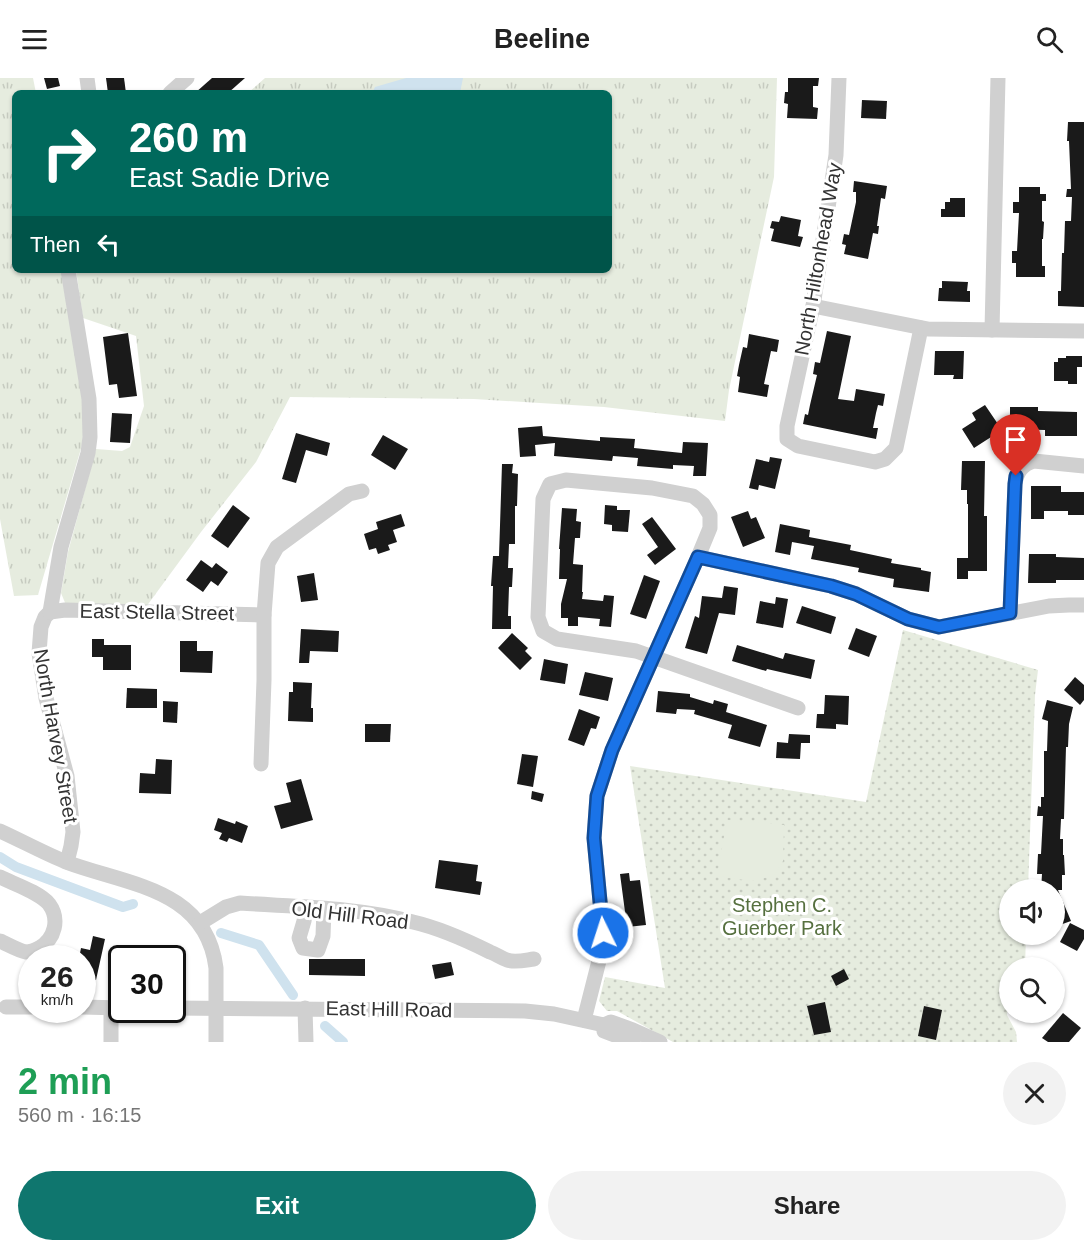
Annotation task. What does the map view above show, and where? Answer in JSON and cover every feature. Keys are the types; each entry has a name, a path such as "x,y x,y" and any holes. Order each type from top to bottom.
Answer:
{"street":[{"path":"174,90 188,78"},
{"name":"North Hiltonhead Way","path":"839,78 837,155 813,306 787,426 787,439 798,446 864,460 875,462 885,459 896,448 921,328"},
{"path":"992,330 998,78"},
{"name":"North Harvey Street","path":"67,862 73,832 67,777 46,698 39,653 40,627 50,612 61,547 88,453 90,437 89,399 68,273"},
{"path":"813,306 928,329 1084,331"},
{"path":"1010,613 1015,484 1020,468 1034,461 1084,466"},
{"path":"584,1020 601,953 603,933 594,838 597,796 612,750 653,657 698,557 710,528 710,515 703,504 693,496 652,488 566,480 550,484 543,499 538,617 543,631 556,639 636,651 653,657 798,708"},
{"path":"261,764 264,615 268,563 277,547 350,494 362,491"},
{"path":"698,557 831,586 856,594 908,619 939,627 1049,606 1084,605"},
{"name":"East Stella Street","path":"50,612 65,610 264,615"},
{"path":"0,831 67,862 152,889 188,910 200,923 215,956 216,1042"},
{"path":"0,877 37,895 48,904 54,917 54,931 50,939 35,950 26,951 0,941"},
{"name":"Old Hill Road","path":"200,923 226,907 240,903 373,914 415,922 507,960 534,959"},
{"path":"306,908 299,938 303,948 318,950 323,936 324,909"},
{"path":"2,1007 18,1007"},
{"name":"East Hill Road","path":"186,1008 525,1011 554,1014 604,1025 610,1022 633,1029 660,1042"},
{"path":"306,1008 306,1042"},
{"path":"111,1042 114,1023"},
{"name":"East Hill Road","path":"604,1025 604,1031 633,1042"}],"green space":[{"path":"0,78 33,78 35,90 12,90 12,273 61,273 85,415 82,445 38,595 14,596 0,519"},
{"path":"265,78 777,78 774,177 729,390 725,421 604,407 474,399 290,397 256,462 146,607 66,605 61,593 68,552 96,449 122,451 130,447 144,406 136,336 83,318 76,273 612,273 612,90 251,90"},
{"name":"Stephen C. Guerber Park","path":"903,630 1038,670 1035,695 1028,879 999,879 999,945 1026,945 1025,957 999,957 999,1023 1011,1023 1016,1032 1017,1042 673,1042 617,1011 607,1011 599,1001 605,977 665,988 630,766 866,802"},
{"path":"727,820 784,825 783,861 774,876 751,881 717,876"}],"water":[{"path":"406,78 463,78 461,90 374,90 375,87"}],"building":[{"path":"44,78 58,78 60,86 47,89"},
{"path":"106,78 124,78 126,90 108,90"},
{"path":"212,78 245,78 231,90 198,90"},
{"path":"788,78 819,78 818,86 813,86 813,107 818,108 817,119 787,118 788,104 784,103 785,92 788,92"},
{"path":"862,100 887,101 886,119 861,118"},
{"path":"1068,122 1084,122 1084,307 1058,306 1065,221 1071,221 1072,197 1066,197 1067,189 1071,189 1069,141 1067,141"},
{"path":"854,181 887,186 885,199 881,198 878,234 873,233 868,259 844,254 846,245 842,244 844,234 849,235 856,202 856,192 853,192"},
{"path":"1019,187 1040,187 1040,194 1046,194 1046,201 1042,201 1042,221 1044,222 1042,266 1045,266 1045,277 1016,277 1016,263 1012,263 1012,251 1017,251 1019,213 1013,213 1013,202 1019,202"},
{"path":"950,198 965,198 965,217 941,217 941,209 945,209 945,202 950,202"},
{"path":"781,216 801,220 798,236 803,237 800,247 771,241 774,229 770,228 772,221 779,222"},
{"path":"942,281 968,282 967,291 970,291 970,302 938,301"},
{"path":"827,331 851,336 838,399 854,401 856,389 885,394 883,406 878,405 873,428 878,428 876,439 803,424 805,414 808,415 817,375 813,374 815,362 820,363"},
{"path":"128,333 137,396 119,398 117,384 109,385 103,337"},
{"path":"749,334 779,340 777,352 771,351 764,384 769,385 767,397 738,392 739,365 743,347 747,348"},
{"path":"935,351 964,351 963,379 953,379 954,375 934,375"},
{"path":"1066,356 1082,356 1082,367 1077,367 1077,384 1068,384 1068,381 1054,381 1054,362"},
{"path":"985,405 1002,430 974,448 962,429 976,420 972,413"},
{"path":"1010,407 1038,407 1038,411 1077,412 1077,436 1045,436 1045,430 1010,429"},
{"path":"112,413 132,414 130,443 110,442"},
{"path":"542,426 543,436 600,441 600,437 635,439 634,448 682,453 683,442 708,443 706,476 693,476 694,466 673,465 673,469 637,466 638,458 613,456 612,461 554,456 555,443 535,445 536,456 520,457 518,428"},
{"path":"296,433 330,443 327,456 306,450 296,483 282,479"},
{"path":"383,435 408,449 395,470 371,455"},
{"path":"770,457 782,459 775,489 759,485 758,490 749,488 756,459 769,462"},
{"path":"962,461 985,461 984,516 987,516 987,571 968,571 968,579 957,579 957,558 968,558 968,504 967,490 961,490"},
{"path":"502,464 513,464 512,473 518,474 515,544 509,544 508,568 513,568 512,587 509,587 508,616 511,616 511,629 492,629 493,586 491,586 493,556 499,556"},
{"path":"1031,486 1061,486 1061,492 1084,492 1084,515 1068,515 1068,511 1044,511 1044,519 1031,519"},
{"path":"233,505 250,518 228,548 211,536"},
{"path":"605,505 617,506 617,510 630,510 628,532 612,531 612,525 604,524"},
{"path":"562,508 577,509 576,521 581,522 580,538 575,538 573,564 583,565 582,599 603,601 604,595 614,596 611,627 599,626 600,619 578,617 578,626 568,626 568,618 561,618 561,604 567,579 559,579"},
{"path":"748,511 751,519 756,517 765,538 743,547 731,517"},
{"path":"401,514 405,526 393,530 397,542 388,545 390,550 378,554 376,548 369,550 364,534 378,529 376,522"},
{"path":"652,517 676,549 655,565 647,555 658,547 642,524"},
{"path":"780,524 810,530 809,537 851,545 850,550 892,559 891,563 931,572 929,592 893,587 894,579 858,572 859,568 811,559 814,546 792,542 790,555 775,552"},
{"path":"1029,554 1056,554 1056,557 1084,558 1084,580 1028,583"},
{"path":"201,560 212,568 216,563 228,572 218,586 211,581 203,592 186,580"},
{"path":"314,573 318,600 301,602 297,576"},
{"path":"644,575 660,581 646,619 630,614"},
{"path":"724,586 738,588 735,615 719,613 707,654 685,648 695,616 699,618 702,596 722,598"},
{"path":"776,597 788,599 783,628 756,623 760,601 775,604"},
{"path":"802,606 836,617 831,634 796,623"},
{"path":"856,628 877,636 869,657 848,649"},
{"path":"301,629 339,631 338,652 310,651 309,663 299,663"},
{"path":"512,633 528,648 525,651 532,658 520,670 498,648"},
{"path":"92,639 104,639 104,645 131,645 131,670 103,670 103,657 92,657"},
{"path":"180,641 197,641 197,651 213,651 212,673 180,672"},
{"path":"737,645 783,659 786,653 815,660 811,679 767,669 766,671 732,661"},
{"path":"544,659 568,664 565,684 540,680"},
{"path":"585,672 613,678 608,701 579,695"},
{"path":"1075,677 1084,685 1084,700 1080,705 1064,690"},
{"path":"293,682 312,683 313,722 288,721 289,692 293,692"},
{"path":"127,688 157,689 157,708 126,708"},
{"path":"658,691 690,694 690,697 713,704 714,700 728,704 726,712 767,725 760,747 728,738 732,725 694,714 695,710 677,709 676,714 656,712"},
{"path":"825,695 849,696 848,725 836,724 836,729 816,728 817,714 824,714"},
{"path":"1047,700 1073,707 1069,724 1068,747 1066,747 1064,819 1061,819 1060,839 1063,839 1065,875 1062,875 1062,879 1042,879 1042,874 1037,874 1038,854 1041,854 1043,816 1037,816 1038,806 1041,807 1041,797 1044,797 1044,751 1047,751 1048,721 1042,719"},
{"path":"163,701 178,702 177,723 163,722"},
{"path":"579,709 600,717 596,729 591,728 584,746 568,740"},
{"path":"365,724 391,724 390,742 365,742"},
{"path":"789,734 810,735 810,743 801,743 800,759 776,758 777,742 788,743"},
{"path":"522,754 538,756 533,787 517,784"},
{"path":"156,759 172,760 171,794 139,793 140,773 155,774"},
{"path":"301,779 313,820 281,829 274,806 291,802 286,783"},
{"path":"532,791 544,794 542,802 531,799"},
{"path":"218,818 248,826 242,843 229,838 227,842 219,839 222,833 214,830"},
{"path":"439,860 478,865 476,881 482,882 480,895 435,888"},
{"path":"629,873 630,881 640,880 646,925 627,927 620,874"},
{"path":"1065,907 1071,921 1065,923"},
{"path":"1070,923 1084,930 1084,939 1077,951 1065,945 1065,932"},
{"path":"93,936 105,939 96,980 96,945 91,945"},
{"path":"309,959 365,959 365,976 309,975"},
{"path":"451,962 454,975 435,979 432,965"},
{"path":"844,969 849,979 836,986 831,976"},
{"path":"825,1002 831,1032 814,1035 807,1006"},
{"path":"924,1006 942,1010 936,1040 918,1036"},
{"path":"1065,1015 1081,1028 1069,1042 1048,1042 1042,1038 1055,1023 1065,1023"}],"waterway":[{"path":"0,857 16,867 123,907 133,904"},
{"path":"221,933 259,945 293,995"},
{"path":"325,1026 343,1042"}],"route":[{"path":"603,933 594,838 597,796 612,750 698,557 831,586 856,594 908,619 927,625 939,627 1010,613 1016,476"}]}
